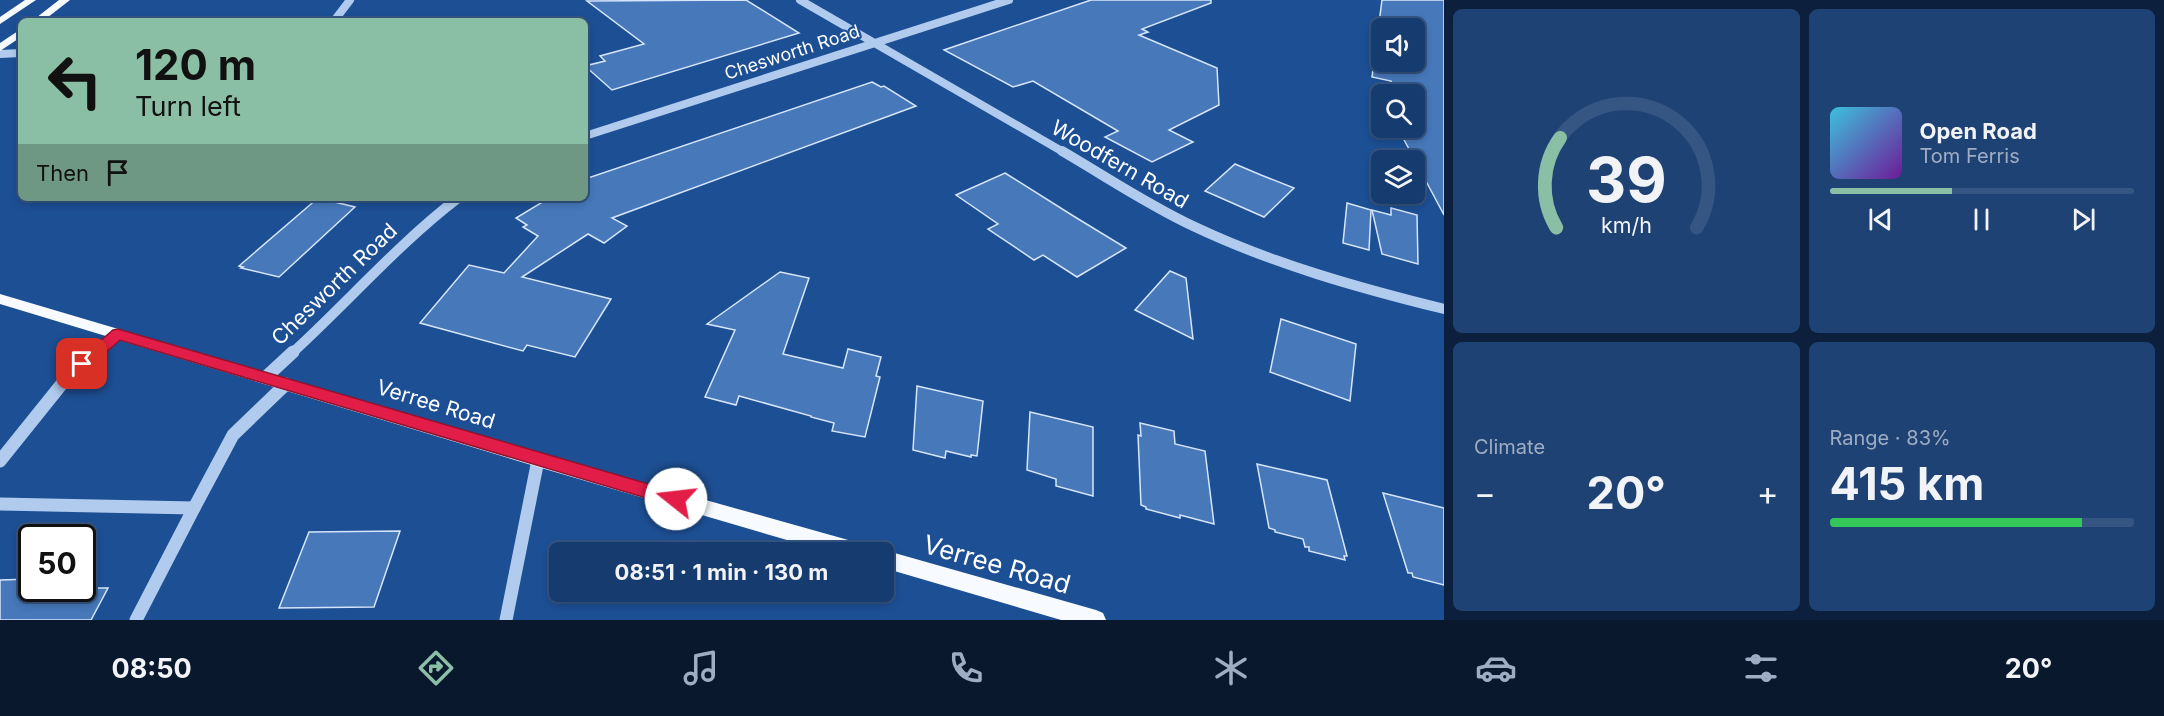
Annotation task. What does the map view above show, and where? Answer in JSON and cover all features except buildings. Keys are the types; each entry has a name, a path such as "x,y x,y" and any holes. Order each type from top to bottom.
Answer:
{"main road":[{"path":"0,21 31,0"},
{"path":"41,18 65,0"},
{"path":"0,48 18,34"},
{"name":"Verree Road","path":"0,299 538,460 824,542"},
{"name":"Verree Road","path":"894,562 1096,620"}],"street":[{"path":"336,18 350,0"},
{"name":"Woodfern Road","path":"800,0 1192,226 1276,260 1360,288 1444,309"},
{"name":"Chesworth Road","path":"588,135 878,44 1009,0"},
{"path":"0,54 18,53"},
{"name":"Chesworth Road","path":"266,377 351,298 427,222 454,201"},
{"path":"0,461 65,380 118,334"},
{"path":"136,620 233,435 286,384"},
{"path":"506,620 538,460"},
{"path":"0,504 194,508"}],"route":[{"path":"82,364 118,334 676,499"}]}
